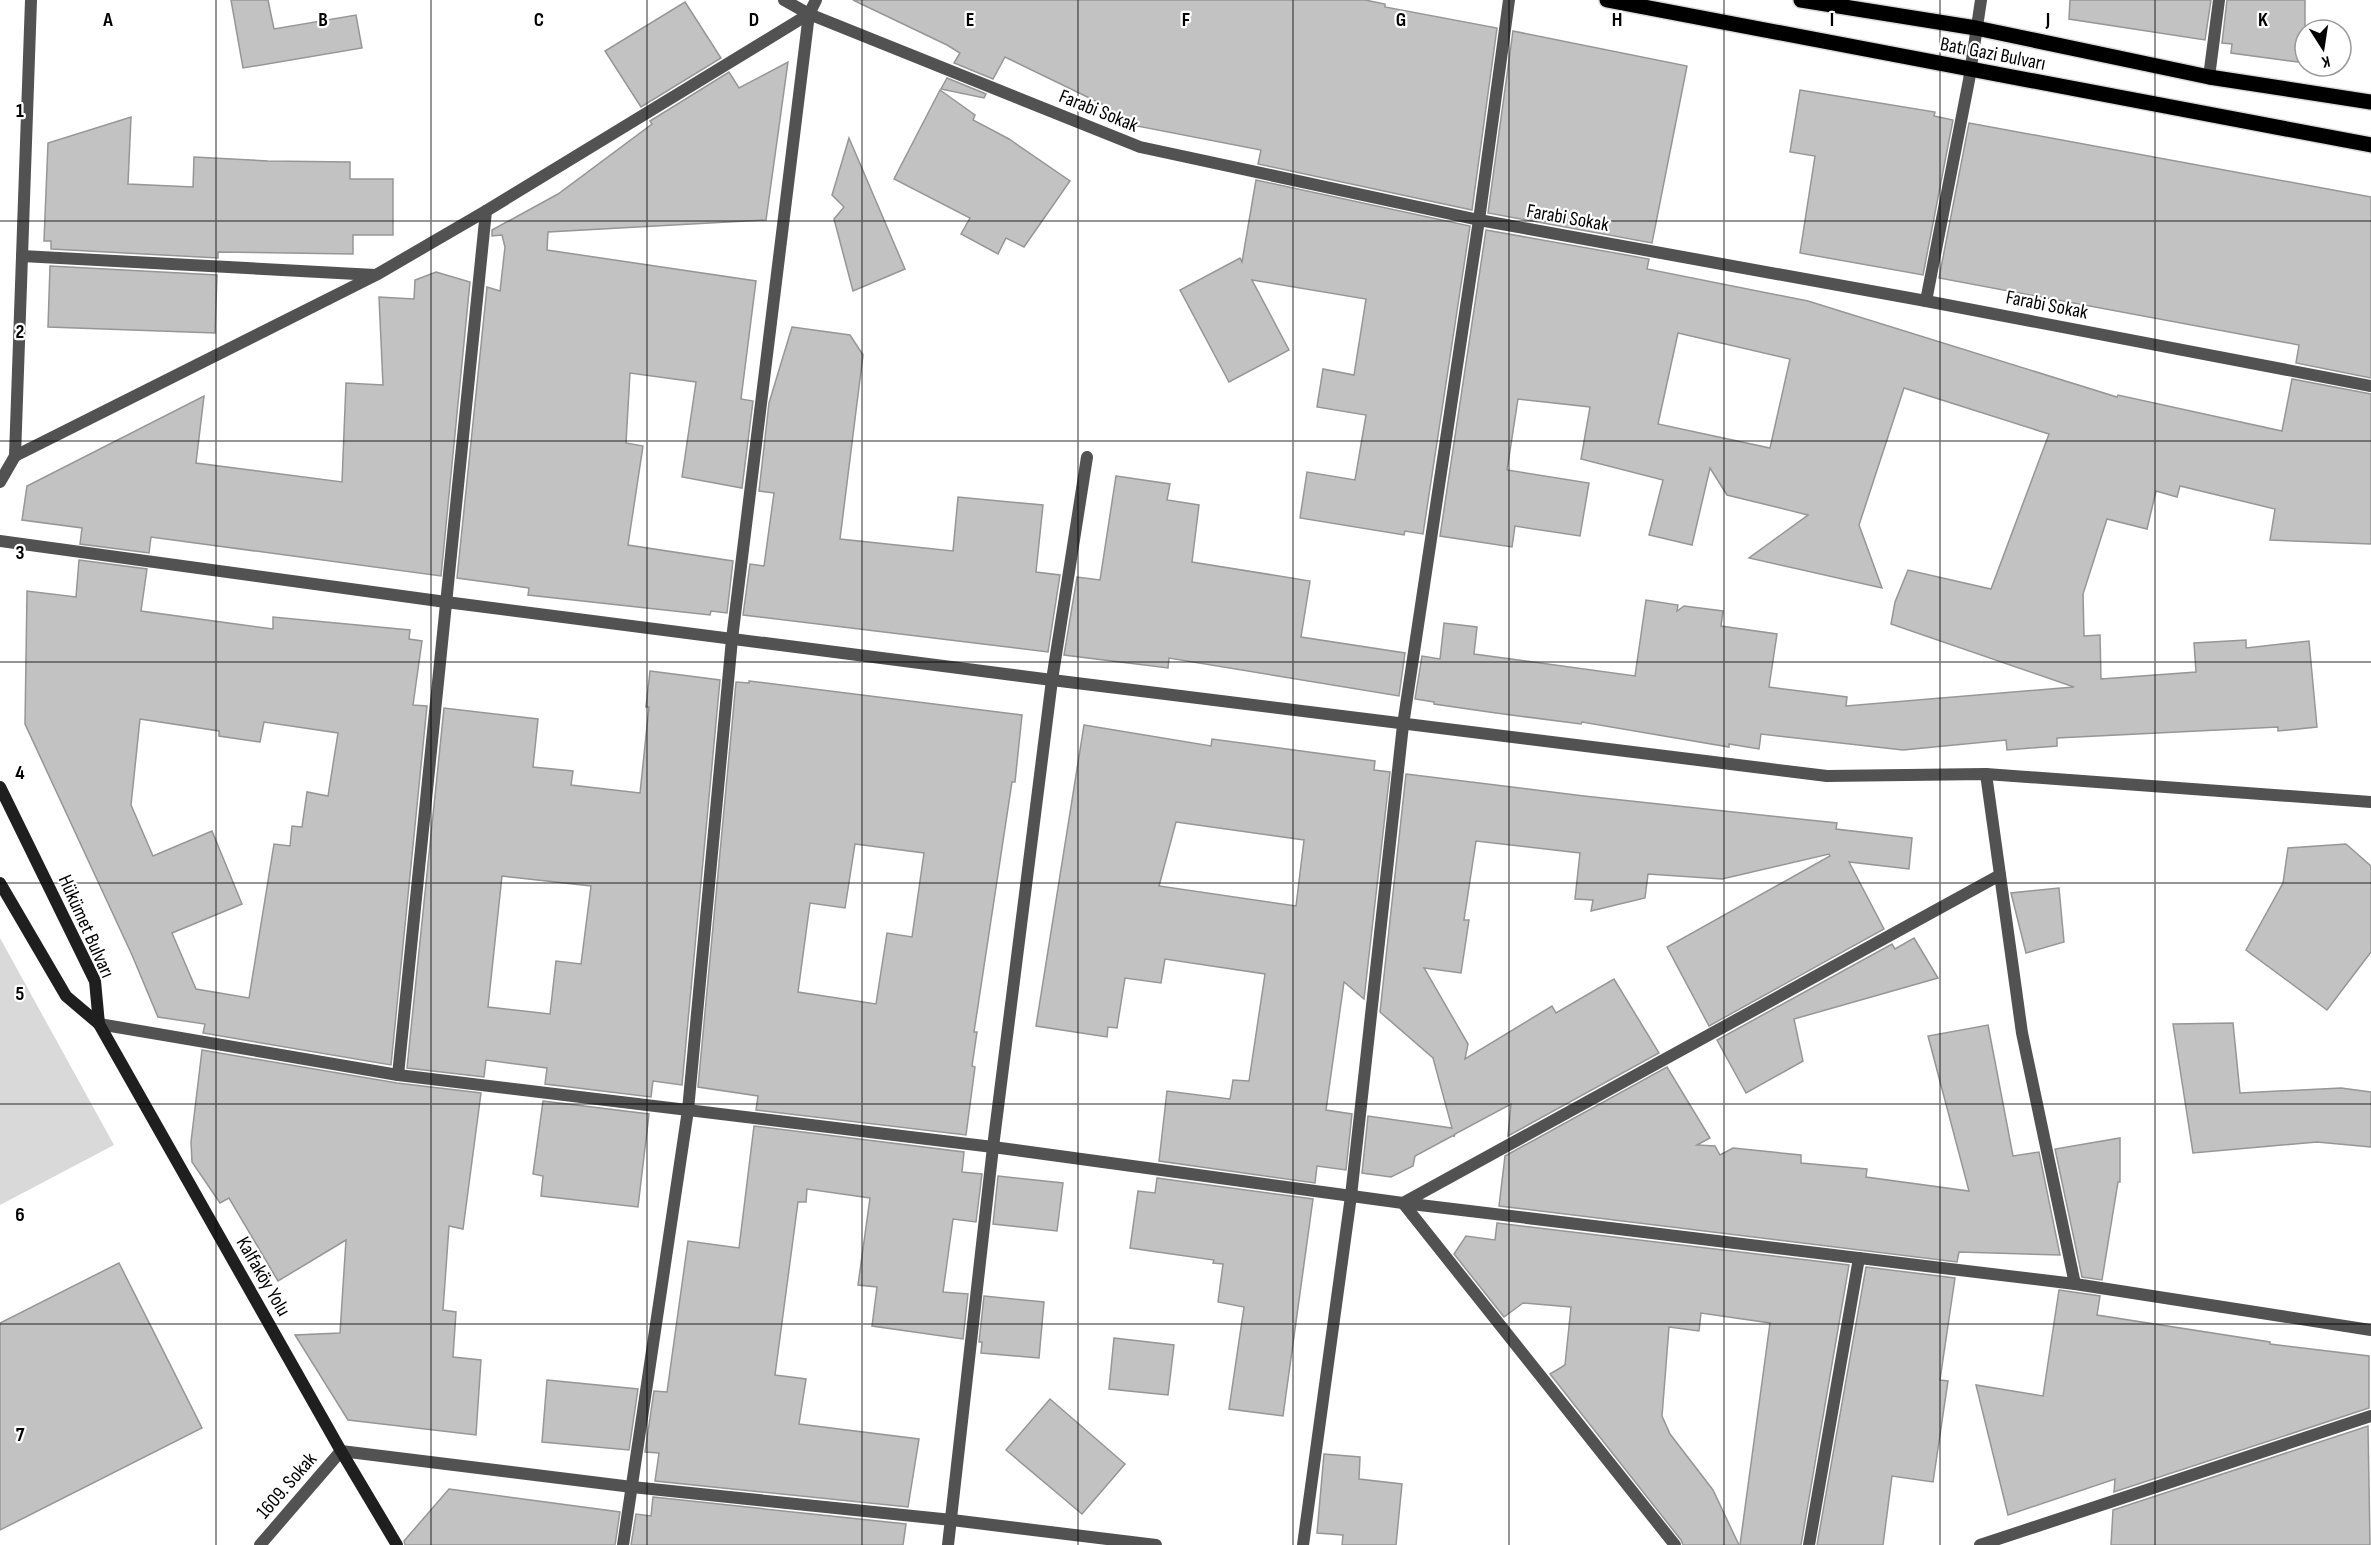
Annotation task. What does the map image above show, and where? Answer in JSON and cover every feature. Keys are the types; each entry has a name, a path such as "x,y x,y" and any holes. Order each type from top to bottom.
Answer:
{"main road":[{"name":"Batı Gazi Bulvarı","path":"1607,0 2371,145"},
{"name":"Batı Gazi Bulvarı","path":"1801,0 1976,28 2209,77 2371,102"},
{"name":"Hükümet Bulvarı","path":"0,787 95,981 99,1024"},
{"path":"0,883 66,996 99,1024"},
{"name":"Kalfaköy Yolu","path":"99,1024 341,1451 397,1545"}],"street":[{"path":"0,482 15,456 31,0"},
{"name":"Farabi Sokak","path":"784,0 809,14 1140,147 1479,220 1926,301 2371,386"},
{"path":"623,1545 688,1110 732,639 809,14 816,0"},
{"path":"1303,1545 1351,1196 1403,725 1479,220 1509,0"},
{"path":"1926,301 1981,0"},
{"path":"2209,77 2219,0"},
{"path":"15,456 376,275 486,211 809,14"},
{"path":"398,1075 486,211"},
{"path":"22,256 376,275"},
{"path":"948,1545 993,1147 1052,680 1088,457"},
{"path":"0,541 732,639 1403,725 1827,776 1986,774 2371,802"},
{"path":"1986,774 2022,1033 2074,1284"},
{"path":"1403,1203 2000,875"},
{"path":"99,1024 398,1075 993,1147 1403,1203 2074,1284 2371,1330"},
{"path":"1403,1203 1675,1545"},
{"path":"1809,1545 1859,1258"},
{"path":"1980,1545 2371,1416"},
{"path":"341,1451 632,1487 952,1520 1156,1545"},
{"name":"1609. Sokak","path":"260,1545 341,1451"}],"shaded area":[{"path":"0,938 114,1145 0,1205"}],"building":[{"path":"231,0 268,0 274,29 356,15 362,48 243,68"},
{"path":"853,0 1365,0 1385,4 1385,7 1497,28 1472,210 1258,164 1261,150 1106,120 1108,107 1005,57 993,79 954,63 960,53"},
{"path":"2070,0 2211,0 2205,40 2069,19"},
{"path":"2227,0 2305,0 2305,18 2293,18 2293,61 2231,53 2232,44 2222,43"},
{"path":"685,2 721,58 641,107 605,51"},
{"path":"1513,31 1687,66 1652,243 1488,213"},
{"path":"788,62 766,220 548,232 547,250 756,281 741,399 753,401 742,488 682,477 696,382 630,373 626,443 643,446 628,545 733,561 727,613 711,611 710,615 528,595 529,588 457,578 487,287 500,291 505,247 502,235 492,236 492,230 558,194 652,124 650,121 729,72 739,88"},
{"path":"947,78 986,94 984,98 941,89"},
{"path":"940,90 975,115 973,120 1009,139 1070,181 1024,247 1006,238 998,254 961,234 970,218 894,179"},
{"path":"1800,90 1935,112 1934,116 1953,120 1923,275 1800,253 1815,156 1790,152"},
{"path":"131,117 128,184 193,187 194,157 350,162 350,179 393,179 393,235 353,235 353,254 218,252 218,258 51,249 51,241 44,241 48,143"},
{"path":"1969,123 2371,197 2371,378 2296,363 2299,345 1939,278"},
{"path":"849,138 905,269 853,291 834,219 844,207 832,195"},
{"path":"1256,180 1470,226 1423,534 1405,531 1404,535 1300,518 1307,472 1355,480 1366,415 1317,407 1323,369 1354,375 1366,299 1252,280 1289,350 1229,382 1180,290 1240,258 1242,262"},
{"path":"1486,230 1649,259 1647,269 1808,301 2117,397 2118,395 2282,431 2292,379 2371,394 2371,544 2270,540 2275,509 2180,486 2177,497 2156,491 2147,529 2107,519 2083,594 2084,636 2100,635 2101,679 2196,672 2194,643 2246,640 2246,648 2309,641 2317,727 2278,731 2278,727 2057,738 2057,746 2007,750 2006,740 1903,750 1761,734 1759,749 1729,744 1729,747 1582,722 1581,724 1496,713 1415,699 1422,656 1440,659 1444,623 1477,627 1474,654 1635,676 1646,600 1678,605 1677,611 1684,606 1723,611 1721,626 1777,634 1769,687 1847,697 1846,706 2074,687 1891,624 1895,602 1908,570 1991,589 2049,434 1904,388 1859,525 1882,588 1749,558 1808,515 1727,495 1710,468 1692,545 1649,535 1663,480 1581,459 1590,407 1518,399 1507,470 1589,483 1580,536 1515,526 1512,547 1440,536","holes":["1678,333 1790,359 1770,448 1658,424"]},
{"path":"50,266 217,275 215,333 48,327"},
{"path":"436,272 470,282 441,576 151,537 149,553 80,544 82,528 22,520 27,486 204,396 196,463 342,482 346,383 383,385 379,297 414,299 415,280"},
{"path":"792,327 850,335 863,355 840,539 953,551 958,497 1043,505 1036,572 1060,575 1048,652 743,615 750,564 764,566 774,493 759,491 769,403"},
{"path":"1116,476 1170,484 1167,500 1199,505 1192,562 1310,581 1301,637 1405,653 1399,696 1169,658 1168,668 1064,655 1077,577 1100,580"},
{"path":"79,560 147,569 141,611 273,629 273,617 410,630 409,639 422,641 413,705 427,706 391,1065 203,1033 205,1024 158,1017 132,955 25,724 27,591 76,597","holes":["140,719 219,731 219,736 260,742 264,722 338,733 328,796 307,792 302,827 292,826 290,846 274,844 249,998 196,989 172,933 242,904 212,831 153,856 131,805"]},
{"path":"650,671 720,680 682,1085 653,1081 651,1097 545,1084 547,1068 486,1060 484,1077 407,1068 444,708 538,719 533,767 573,771 571,785 640,793 649,707 646,707","holes":["502,876 591,886 581,964 556,961 550,1014 488,1007"]},
{"path":"749,681 1022,715 1015,782 1012,782 974,1032 977,1032 972,1066 975,1067 966,1135 756,1110 758,1096 698,1087 736,682 749,683","holes":["855,844 924,853 912,937 887,933 876,1004 798,992 810,903 845,908"]},
{"path":"1084,725 1211,746 1212,739 1375,761 1374,770 1390,772 1364,999 1344,982 1326,1110 1352,1114 1346,1170 1317,1166 1315,1183 1159,1161 1167,1091 1230,1099 1233,1080 1249,1081 1265,974 1165,959 1161,983 1125,978 1117,1028 1108,1027 1107,1037 1036,1026","holes":["1176,822 1304,840 1296,906 1159,886"]},
{"path":"1406,774 1837,823 1836,829 1912,838 1909,869 1849,862 1884,929 1709,1026 1667,947 1830,856 1829,854 1722,879 1648,874 1645,898 1591,911 1593,900 1575,899 1580,853 1476,841 1464,920 1469,920 1461,973 1424,968 1468,1044 1465,1059 1552,1006 1556,1013 1614,979 1659,1053 1508,1136 1511,1104 1455,1134 1454,1137 1454,1135 1415,1156 1413,1166 1391,1177 1362,1173 1368,1116 1452,1128 1433,1058 1380,1012"},
{"path":"2346,844 2371,866 2371,952 2327,1010 2246,950 2283,883 2288,848"},
{"path":"2059,888 2064,942 2026,953 2011,893"},
{"path":"1914,938 1938,978 1794,1019 1803,1061 1746,1093 1717,1040 1892,944 1895,949"},
{"path":"2233,1023 2240,1093 2341,1088 2371,1092 2371,1147 2317,1142 2193,1153 2173,1024"},
{"path":"1988,1025 2013,1156 2039,1152 2060,1255 1959,1252 1957,1262 1499,1206 1505,1156 1667,1067 1710,1138 1697,1145 1715,1146 1720,1155 1733,1148 1801,1155 1801,1163 1867,1169 1866,1177 1969,1191 1928,1036"},
{"path":"202,1050 397,1083 481,1093 463,1229 449,1226 443,1310 456,1312 453,1357 481,1360 476,1435 348,1420 295,1335 340,1333 346,1240 278,1281 229,1198 220,1203 192,1162 191,1142"},
{"path":"543,1101 649,1114 638,1207 541,1196 543,1176 533,1174"},
{"path":"754,1126 964,1152 962,1172 982,1174 976,1222 953,1219 943,1292 968,1294 963,1339 872,1326 877,1287 858,1285 870,1198 807,1189 806,1202 798,1202 775,1375 806,1379 799,1424 919,1439 908,1507 655,1481 659,1453 645,1452 654,1391 667,1392 688,1241 739,1248"},
{"path":"2120,1138 2120,1182 2118,1182 2102,1280 2082,1277 2055,1149"},
{"path":"998,1176 1063,1183 1057,1231 993,1224"},
{"path":"1157,1178 1313,1199 1283,1416 1229,1409 1244,1307 1218,1302 1223,1264 1213,1263 1214,1260 1130,1248 1138,1191 1155,1193"},
{"path":"1497,1223 1849,1265 1801,1545 1740,1545 1770,1323 1701,1313 1699,1331 1669,1327 1662,1416 1670,1434 1713,1490 1739,1545 1683,1545 1550,1374 1565,1365 1571,1307 1523,1303 1504,1317 1454,1254 1466,1236 1495,1240"},
{"path":"119,1263 202,1428 0,1530 0,1323"},
{"path":"1866,1267 1955,1278 1940,1380 1948,1381 1933,1482 1892,1476 1883,1545 1817,1545"},
{"path":"2059,1290 2100,1296 2097,1315 2270,1342 2270,1344 2369,1356 2369,1408 2114,1492 2115,1479 2008,1515 1976,1385 2043,1396"},
{"path":"984,1296 1044,1302 1039,1358 981,1353 982,1342 979,1342"},
{"path":"1114,1338 1174,1345 1168,1395 1109,1389"},
{"path":"547,1380 638,1389 629,1450 542,1442"},
{"path":"1050,1399 1125,1464 1082,1514 1006,1450"},
{"path":"2368,1426 2370,1545 2111,1545 2113,1510"},
{"path":"1324,1454 1360,1457 1359,1479 1402,1484 1396,1545 1342,1545 1343,1535 1317,1533"},
{"path":"449,1489 620,1512 615,1545 405,1545 404,1541"},
{"path":"653,1497 906,1524 903,1545 631,1545 636,1514 651,1516"}]}
